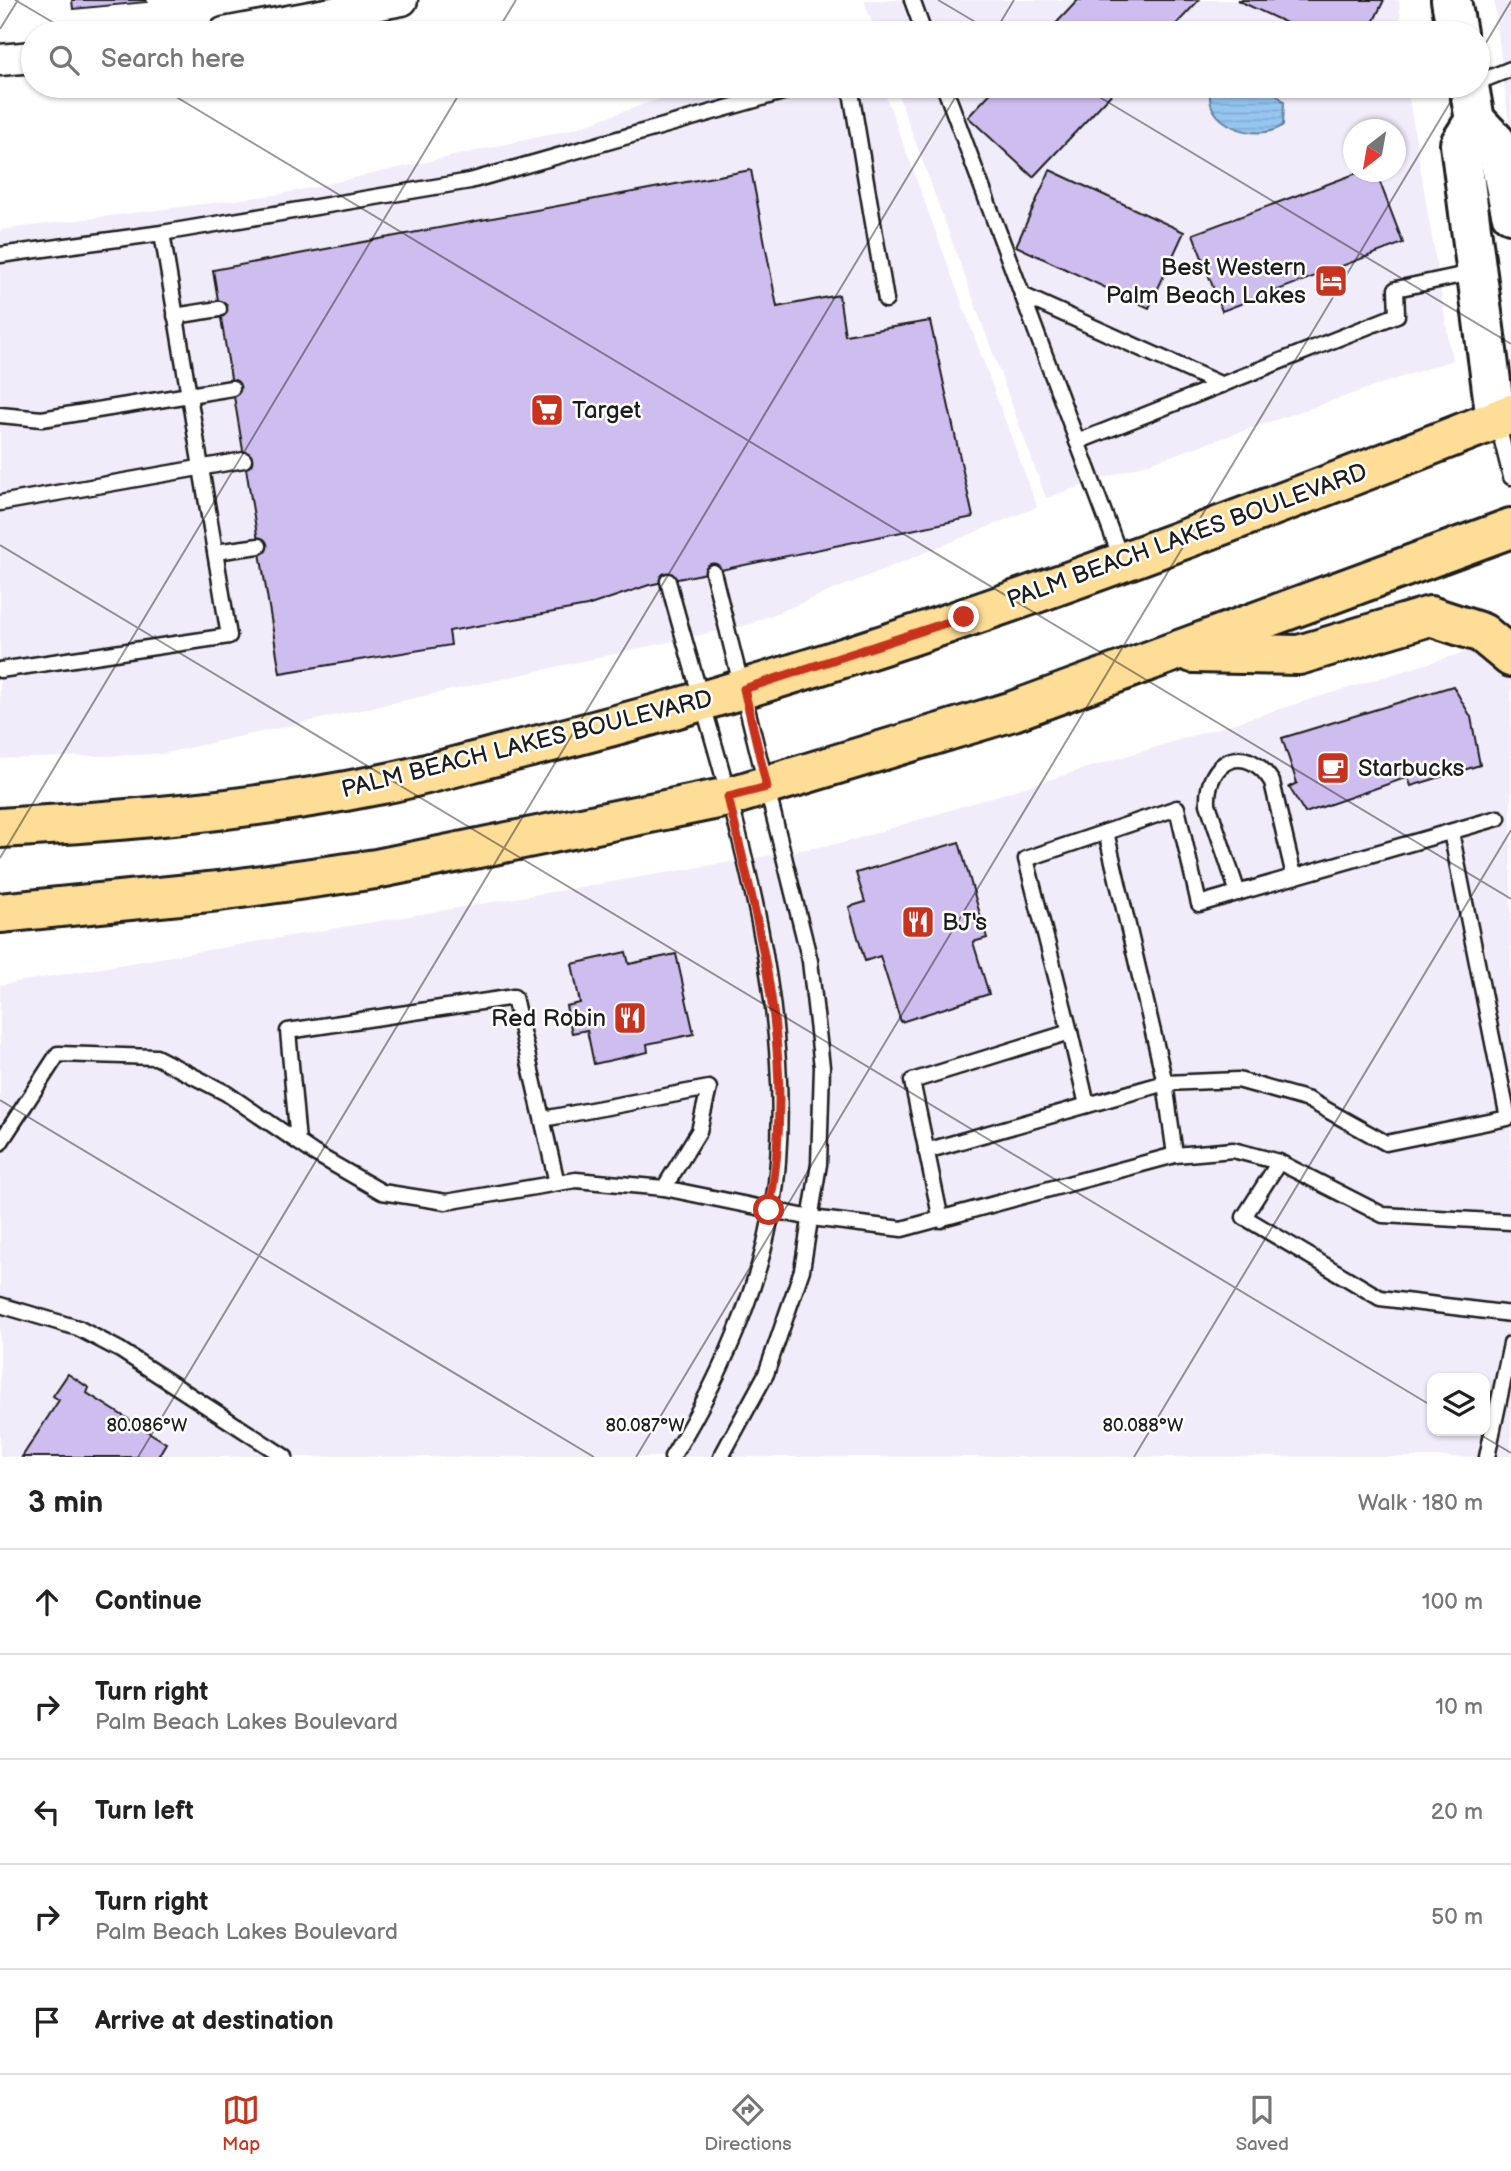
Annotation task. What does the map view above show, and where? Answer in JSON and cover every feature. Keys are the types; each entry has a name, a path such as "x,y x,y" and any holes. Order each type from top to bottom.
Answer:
{"main road":[{"name":"PALM BEACH LAKES BOULEVARD","path":"0,828 215,809 377,786 648,718 890,643 1123,563 1504,417"},
{"path":"0,913 206,892 376,869 728,797 1013,711 1511,528"},
{"path":"1170,653 1299,655 1430,616 1482,633 1511,657"},
{"path":"0,842 53,825"}],"street":[{"path":"289,21 402,0"},
{"path":"1451,0 1455,21"},
{"path":"0,60 21,58"},
{"path":"1472,103 1496,142 1511,213"},
{"path":"1472,103 1460,144 1477,272 1504,417"}],"lane":[{"path":"912,0 920,21"},
{"path":"1490,77 1511,69"},
{"path":"0,255 162,233 470,181 762,98"},
{"path":"852,98 886,300"},
{"path":"948,98 1123,563"},
{"path":"0,670 229,636 162,233"},
{"path":"1077,442 1397,315 1396,289 1477,272"},
{"path":"1022,295 1222,385"},
{"path":"176,316 219,309"},
{"path":"0,415 42,419 188,393 232,388"},
{"path":"1504,417 1511,477"},
{"path":"0,503 244,460"},
{"path":"215,552 259,546"},
{"path":"713,572 810,961 822,1067 819,1164 802,1270 766,1374 721,1457"},
{"path":"668,581 728,797 771,980 779,1054 778,1163 760,1262 727,1357 672,1457"},
{"path":"1238,893 1208,804 1208,788 1222,764 1236,758 1252,760 1264,769 1272,782 1294,876"},
{"path":"1087,1105 1027,859 1177,808 1199,904 1498,818"},
{"path":"1106,832 1165,1083 1175,1155"},
{"path":"926,1151 1165,1083 1238,1080 1309,1100 1386,1143 1508,1118 1451,832"},
{"path":"298,1142 288,1031 514,997 557,1183"},
{"path":"941,1220 912,1081 1070,1032"},
{"path":"0,1143 58,1054 156,1057 226,1093 298,1142 382,1192 446,1202 576,1180 664,1188 811,1218 902,1229 1175,1155 1233,1150 1279,1162 1383,1214 1511,1223"},
{"path":"543,1119 709,1088 699,1131 664,1188"},
{"path":"1279,1162 1244,1217 1380,1298 1511,1314"},
{"path":"0,1306 78,1328 120,1350 285,1457"},
{"path":"1488,1457 1511,1344"}],"shaded area":[{"path":"864,0 1399,0 1401,21 872,21"},
{"path":"1494,0 1511,0 1511,140"},
{"path":"662,98 886,98 1037,507 750,624 161,754 0,759 0,230 282,194 570,130"},
{"path":"899,98 1409,98 1452,360 1046,498"},
{"path":"1511,638 1511,1457 0,1457 0,985 843,843"}],"water":[{"path":"1280,98 1284,102 1283,125 1260,133 1233,127 1214,111 1210,99"}],"building":[{"path":"72,0 146,0 147,2 73,9"},
{"path":"1078,0 1199,0 1179,21 1058,21"},
{"path":"1237,0 1384,0 1374,21 1282,21"},
{"path":"986,98 1108,98 1033,177 968,117"},
{"path":"751,170 777,307 839,295 845,335 930,321 973,517 649,585 587,606 449,631 451,645 280,673 213,270"},
{"path":"1050,170 1184,232 1149,308 1016,246"},
{"path":"1343,178 1343,182 1380,182 1403,243 1222,311 1193,234"},
{"path":"1453,686 1471,717 1480,765 1411,786 1408,777 1305,813 1289,787 1297,783 1282,738"},
{"name":"BJ's","path":"959,842 987,938 973,942 989,994 901,1022 880,956 865,961 849,907 865,902 856,873"},
{"name":"Red Robin","path":"626,952 629,964 676,954 694,1034 647,1044 648,1052 594,1064 587,1030 572,1033 566,1006 580,1003 572,964"},
{"path":"68,1374 89,1388 87,1393 166,1443 159,1455 162,1457 22,1457 59,1400 53,1396"}],"place":[{"name":"Best Western Palm Beach Lakes","path":"1331,281"},
{"name":"Target","path":"547,410"},
{"name":"Starbucks","path":"1333,768"},
{"name":"BJ's","path":"918,922"},
{"name":"Red Robin","path":"630,1018"}],"route":[{"path":"769,1210 778,1163 780,1067 771,980 728,797 767,787 744,689 964,617"}]}
